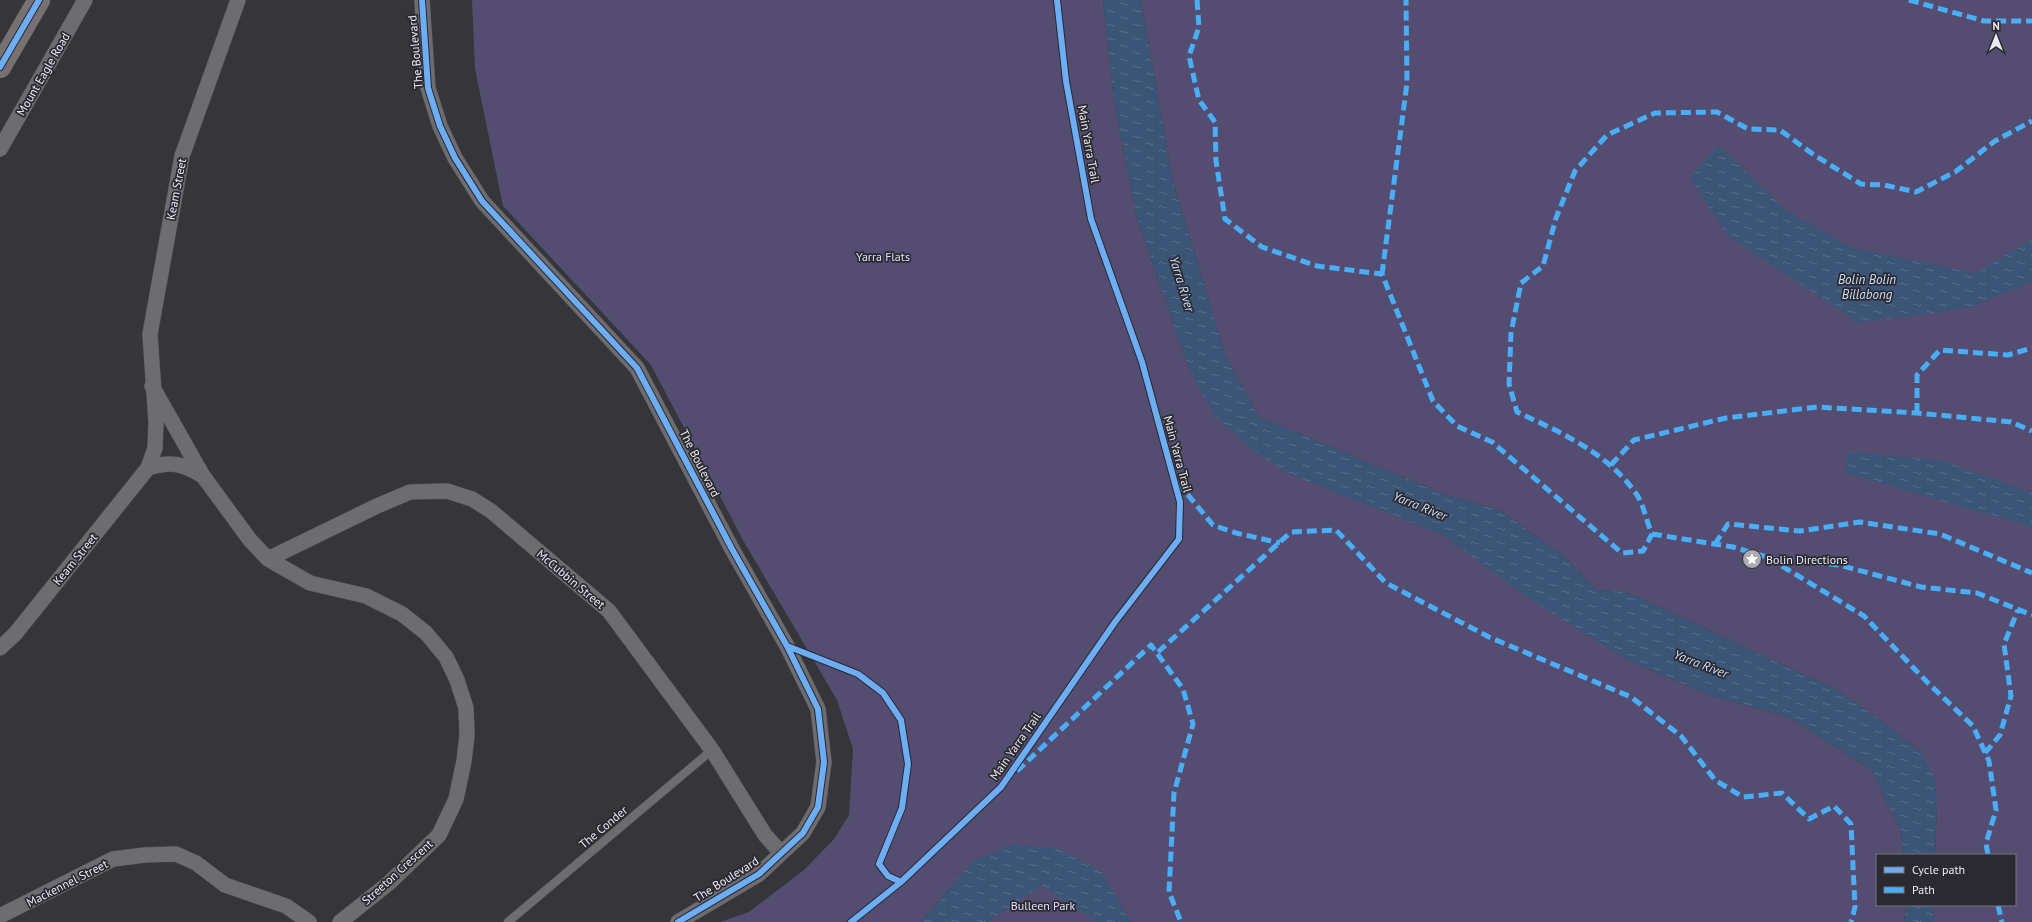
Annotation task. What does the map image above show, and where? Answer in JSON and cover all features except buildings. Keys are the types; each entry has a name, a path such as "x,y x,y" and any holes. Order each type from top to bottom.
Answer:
{"main road":[{"path":"0,67 39,0"}],"street":[{"name":"Mount Eagle Road","path":"0,149 86,0"},
{"name":"Keam Street","path":"0,648 15,634 148,468 155,448 156,422 152,386 150,334 182,156 238,0"},
{"name":"The Boulevard","path":"422,0 428,88 440,126 455,158 482,201 637,368 732,549 787,646 818,709 824,762 818,807 803,833 759,874 678,922"},
{"name":"Keam Street","path":"152,386 203,476"},
{"path":"148,468 174,463 188,467 203,476"},
{"name":"Streeton Crescent","path":"203,476 250,540 268,559 310,583 366,596 402,614 426,633 446,656 457,680 466,708 467,735 464,761 456,799 439,835 389,883 340,922"},
{"name":"McCubbin Street","path":"268,559 349,519 410,492 447,491 472,499 491,511 609,611 712,750 765,835 781,853"},
{"name":"Mackennel Street","path":"0,916 113,859 145,855 176,854 196,864 225,886 286,906 309,922"}],"lane":[{"name":"The Conder","path":"508,922 712,750"}],"green space":[{"name":"Yarra Flats","path":"472,0 1103,0 1114,101 1137,218 1190,372 1386,511 1443,535 1531,599 1631,662 1712,696 1789,717 1872,770 1901,832 1903,854 1876,854 1876,906 1906,906 1904,922 1131,922 1100,871 949,889 921,922 720,922 749,912 804,870 834,839 849,815 853,749 837,700 744,542 651,365 503,206 475,69"},
{"path":"1141,0 2032,0 2032,922 1933,922 1934,906 2016,906 2016,854 1935,854 1937,805 1922,753 1884,723 1837,690 1627,592 1597,590 1562,555 1500,510 1446,495 1259,417 1226,357 1172,178"},
{"name":"Bulleen Park","path":"1042,885 1097,922 987,922"}],"water":[{"name":"Yarra River","path":"1103,0 1141,0 1172,178 1226,357 1259,417 1446,495 1500,510 1562,555 1597,590 1627,592 1837,690 1884,723 1922,753 1935,779 1937,805 1935,854 1903,854 1901,832 1872,770 1789,717 1712,696 1631,662 1528,598 1443,535 1292,475 1249,448 1214,415 1190,372 1137,218 1114,101"},
{"name":"Bolin Bolin Billabong","path":"1718,145 1787,211 1852,248 1975,273 2032,240 2032,282 1968,308 1859,323 1727,235 1690,177"},
{"path":"1848,452 1940,460 2025,490 2032,493 2032,527 1845,473"},
{"path":"1014,844 1059,849 1101,871 1131,922 1097,922 1042,886 987,922 921,922 973,861"},
{"path":"1906,906 1934,906 1933,922 1904,922"}],"marked path":[{"path":"1197,0 1199,27 1189,56 1199,100 1215,122 1216,161 1225,219 1262,247 1317,266 1382,274 1433,401 1457,426 1492,442 1622,553 1643,551 1652,534 1641,502 1635,492 1610,465 1596,454 1550,427 1517,412 1509,384 1511,333 1521,283 1543,266 1556,218 1575,171 1607,135 1655,113 1717,112 1748,129 1780,130 1814,155 1861,184 1884,185 1916,192 1955,172 1995,141 2032,121"},
{"path":"1382,274 1407,83 1406,0"},
{"path":"1909,0 1984,21 2032,21"},
{"path":"1917,413 1917,375 1940,350 2008,355 2032,348"},
{"path":"1611,465 1634,440 1726,418 1817,407 1917,413 2011,422 2032,431"},
{"path":"1178,483 1213,525 1236,533 1280,543"},
{"path":"1715,544 1728,524 1800,531 1860,522 1940,534 2032,573"},
{"path":"1158,652 1291,532 1336,530 1386,583 1489,637 1631,697 1681,736 1715,780 1743,797 1782,793 1809,819 1834,806 1851,824 1855,907 1851,922"},
{"path":"1652,534 1733,547 1767,557 1864,616 1927,682 1973,726 1989,761 1996,810 1986,843 1988,854"},
{"path":"1769,558 1839,565 1921,587 1977,593 2032,615"},
{"path":"1985,753 2000,735 2011,696 2004,644 2018,610"},
{"path":"1017,771 1151,645 1183,689 1193,724 1174,793 1169,892 1181,922"},
{"path":"1998,906 2002,922"}],"cycle path":[{"path":"0,67 39,0"},
{"path":"422,0 428,88 440,126 455,158 482,201 637,368 732,549 787,646 818,709 824,762 818,807 803,833 759,874 678,922"},
{"name":"Main Yarra Trail","path":"851,922 901,882 1001,787 1115,622 1179,539 1180,502 1142,362 1091,219 1066,81 1057,0"},
{"path":"787,646 858,674 883,693 901,720 908,764 902,808 879,864 888,876 901,882"}],"place":[{"name":"Bolin Directions","path":"1752,559"}]}
